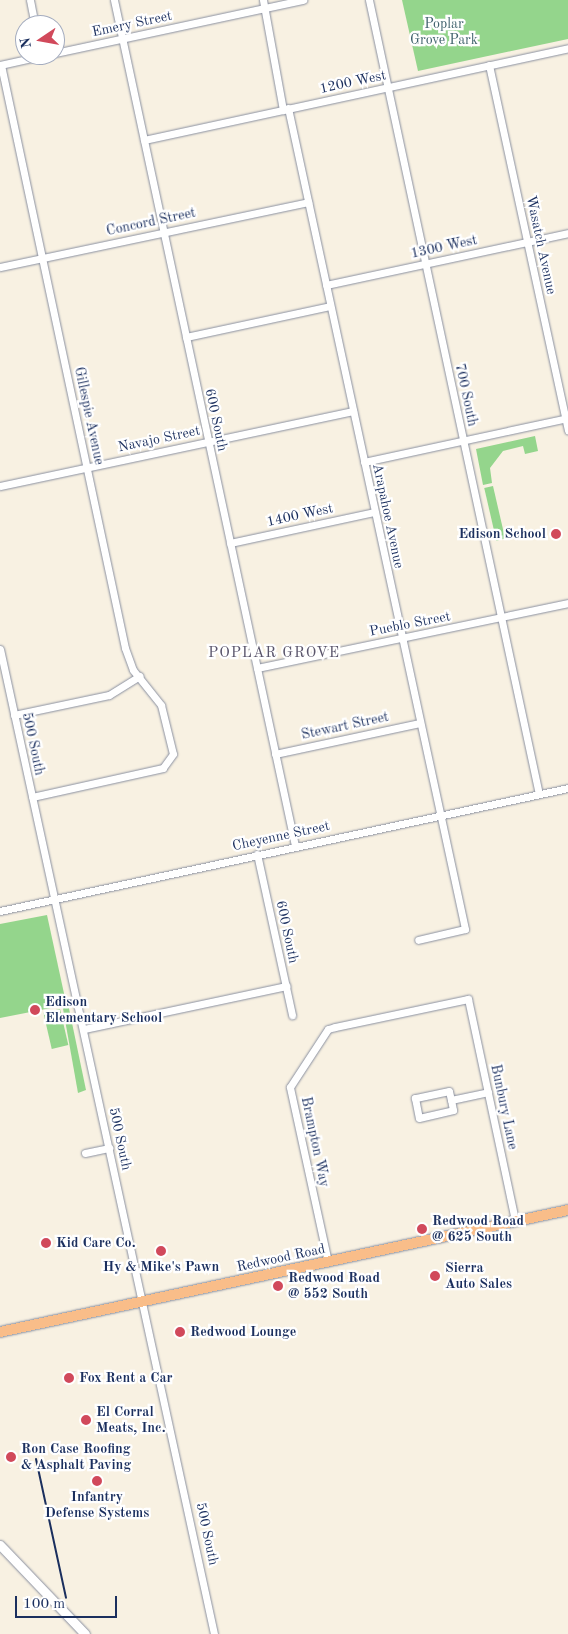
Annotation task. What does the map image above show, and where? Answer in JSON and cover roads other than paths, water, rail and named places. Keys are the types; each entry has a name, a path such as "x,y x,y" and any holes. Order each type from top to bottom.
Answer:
{"main road":[{"name":"Redwood Road","path":"0,1332 568,1210"}],"street":[{"path":"30,0 33,15"},
{"name":"600 South","path":"114,0 295,846"},
{"name":"Arapahoe Avenue","path":"262,0 285,109 308,202 465,929 418,940"},
{"name":"Emery Street","path":"65,51 303,0"},
{"name":"700 South","path":"369,0 539,794"},
{"name":"1200 West","path":"144,140 568,48"},
{"path":"0,65 15,62"},
{"name":"Gillespie Avenue","path":"0,65 125,648 139,676 161,705 171,763 32,797"},
{"name":"Wasatch Avenue","path":"489,65 567,418 568,431"},
{"name":"Concord Street","path":"0,268 308,202"},
{"name":"1300 West","path":"326,285 568,233"},
{"path":"186,337 330,306"},
{"name":"Navajo Street","path":"0,486 353,411"},
{"path":"364,462 567,418"},
{"name":"1400 West","path":"230,543 374,512"},
{"name":"Pueblo Street","path":"257,668 568,603"},
{"name":"500 South","path":"0,650 84,1029 214,1634"},
{"path":"14,715 109,695 139,676"},
{"name":"Stewart Street","path":"275,754 420,723"},
{"name":"Cheyenne Street","path":"0,911 568,788"},
{"name":"600 South","path":"257,854 292,1015"},
{"path":"84,1029 286,986"},
{"name":"Bunbury Lane","path":"468,999 515,1220"},
{"name":"Brampton Way","path":"328,1262 290,1087 328,1029 468,999"},
{"path":"449,1091 451,1100 453,1110 419,1118 415,1098 449,1091"},
{"path":"451,1100 488,1092"},
{"path":"85,1153 109,1148"},
{"path":"0,1545 85,1634"}],"railway":[{"path":"36,1459 66,1598"}],"place":[{"name":"Edison School","path":"556,534"},
{"name":"Edison Elementary School","path":"35,1010"},
{"name":"Redwood Road @ 625 South","path":"422,1229"},
{"name":"Kid Care Co.","path":"46,1243"},
{"name":"Hy & Mike's Pawn","path":"161,1251"},
{"name":"Sierra Auto Sales","path":"435,1276"},
{"name":"Redwood Road @ 552 South","path":"278,1286"},
{"name":"Redwood Lounge","path":"180,1332"},
{"name":"Fox Rent a Car","path":"69,1378"},
{"name":"El Corral Meats, Inc.","path":"86,1420"},
{"name":"Ron Case Roofing & Asphalt Paving","path":"11,1457"},
{"name":"Infantry Defense Systems","path":"97,1481"}],"district":[{"name":"POPLAR GROVE","path":"274,654"}],"park label":[{"name":"Poplar Grove Park","path":"444,32"}]}
